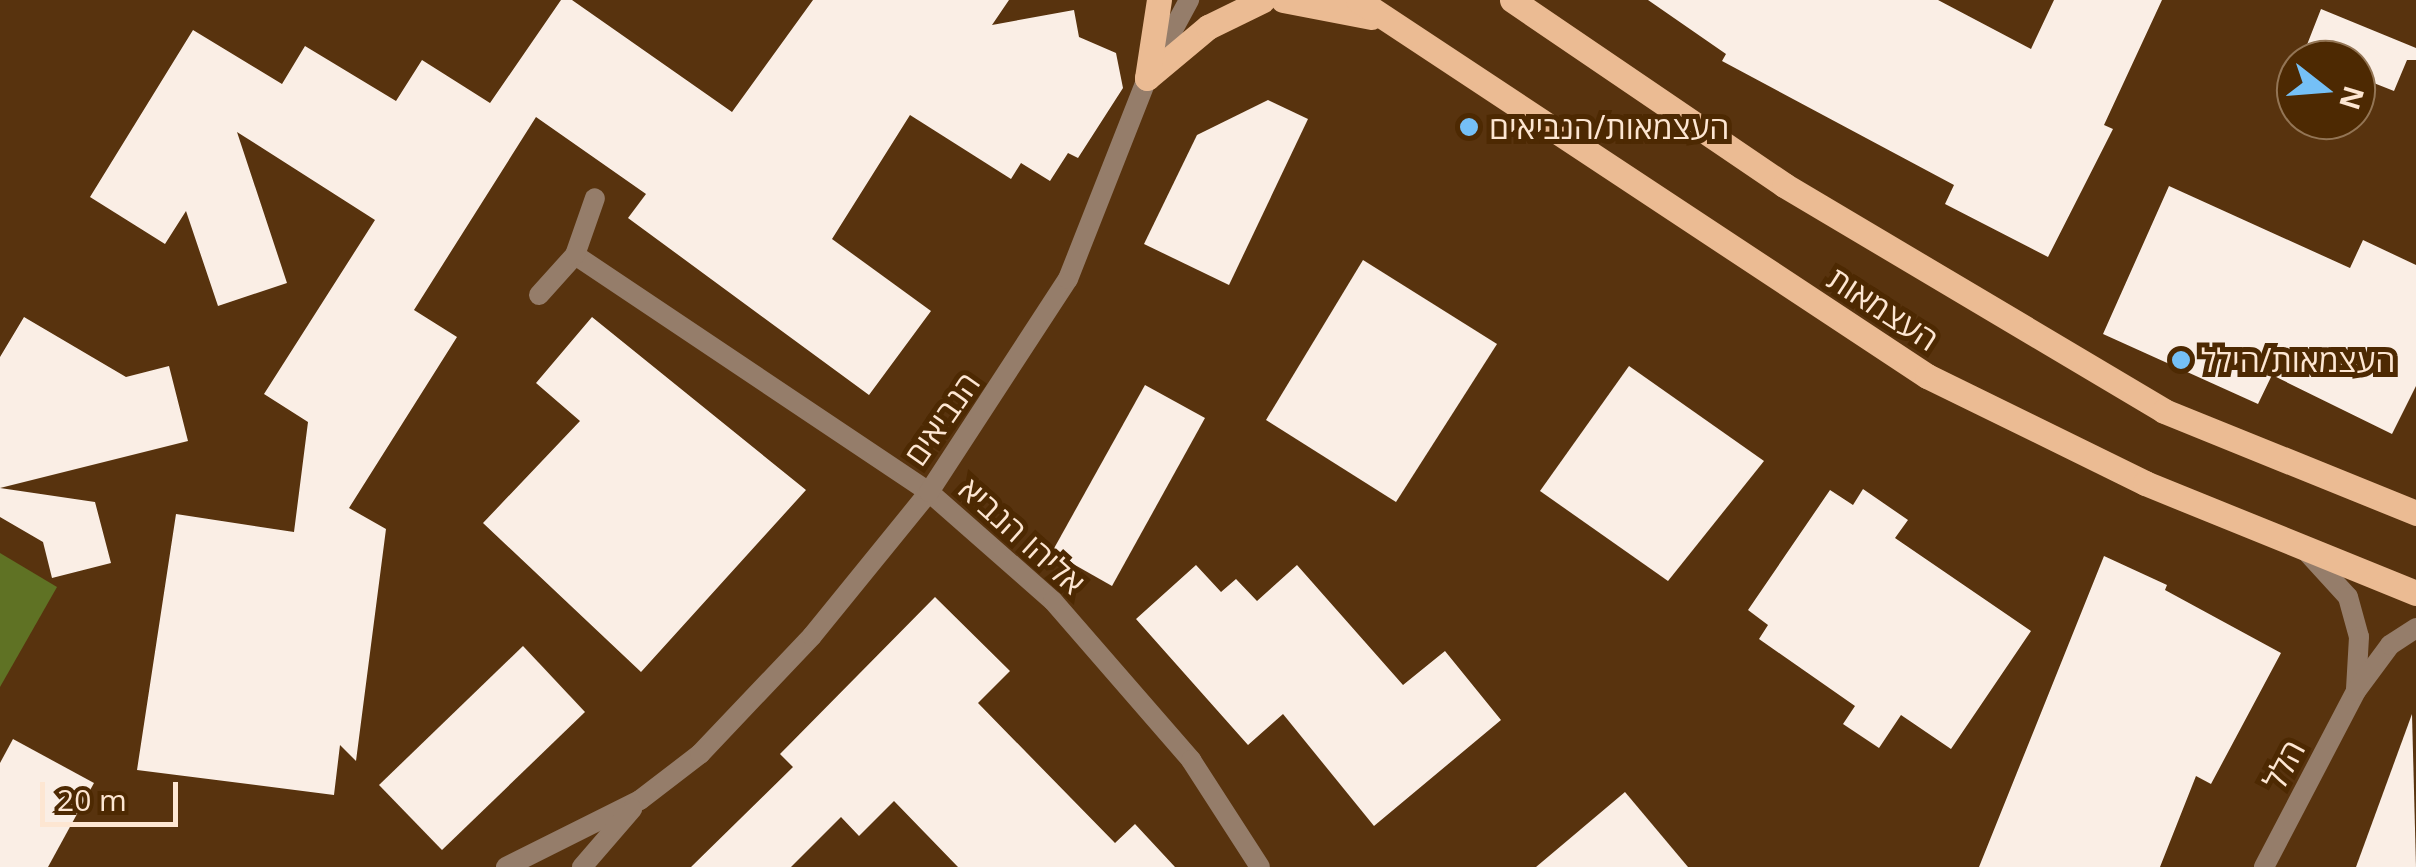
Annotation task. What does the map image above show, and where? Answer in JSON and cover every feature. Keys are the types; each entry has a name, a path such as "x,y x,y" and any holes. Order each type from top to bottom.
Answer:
{"main road":[{"path":"1148,78 1158,0"},
{"path":"1148,78 1208,27 1264,0"},
{"path":"1283,0 1338,6 1392,24"},
{"name":"העצמאות","path":"1358,0 1927,376 2146,483 2416,593"},
{"name":"העצמאות","path":"1512,0 1784,185 2164,411 2416,513"}],"street":[{"name":"הנביאים","path":"506,867 640,800 700,754 812,636 929,492 1068,278 1148,78 1189,0"},
{"path":"540,296 575,255 596,198"},
{"name":"אליהו הנביא","path":"575,255 929,492 1053,601 1122,675 1191,760 1260,867"},
{"name":"הלל","path":"2303,547 2348,598 2359,637 2356,691"},
{"name":"הלל","path":"2264,867 2356,691 2390,645 2416,628"},
{"name":"הנביאים","path":"582,867 640,800"}],"green space":[{"path":"0,553 57,587 0,687"}],"building":[{"path":"561,0 572,0 732,112 813,0 1009,0 992,25 1074,10 1079,37 1116,53 1123,88 1078,158 1068,153 1050,181 1021,163 1011,179 910,115 832,239 931,311 869,395 628,218 646,194 536,117 414,310 457,337 349,508 386,529 356,761 340,745 334,795 137,770 176,514 294,532 308,422 264,394 375,220 237,132 287,283 218,306 186,211 165,244 90,197 193,30 282,84 305,46 396,101 422,60 490,103"},
{"path":"1648,0 1938,0 2031,49 2054,0 2162,0 2104,125 2113,129 2048,257 1945,204 1954,185 1722,61 1726,54"},
{"path":"2321,9 2416,48 2416,60 2407,60 2394,91 2376,84 2376,40 2309,40"},
{"path":"1268,100 1308,119 1229,285 1144,244 1197,135"},
{"path":"2169,186 2350,268 2363,240 2416,265 2416,386 2392,434 2272,375 2258,404 2103,334"},
{"path":"1363,260 1497,344 1396,502 1266,420"},
{"path":"24,317 126,377 169,366 188,441 0,488 0,357"},
{"path":"592,317 806,490 641,672 483,523 580,421 536,383"},
{"path":"1629,366 1764,461 1668,581 1540,491"},
{"path":"1145,385 1205,418 1112,586 1052,552"},
{"path":"0,488 95,502 111,563 52,578 43,542 0,517"},
{"path":"1863,489 1908,520 1895,538 2031,631 1951,749 1901,715 1879,748 1843,724 1855,706 1759,639 1768,625 1748,610 1830,490 1853,505"},
{"path":"2104,556 2167,585 2165,590 2281,653 2211,784 2196,776 2160,867 1979,867"},
{"path":"1196,565 1221,592 1236,579 1257,601 1297,565 1403,685 1445,651 1501,720 1374,826 1283,714 1248,745 1136,619"},
{"path":"935,597 1010,671 978,703 1115,843 1135,824 1175,867 958,867 894,801 859,836 841,817 791,867 691,867 793,767 780,754"},
{"path":"523,646 585,712 442,850 379,785"},
{"path":"2412,714 2416,867 2356,867"},
{"path":"13,739 94,783 48,867 0,867 0,763"},
{"path":"1625,792 1688,867 1536,867"}],"place":[{"name":"העצמאות/הנביאים","path":"1469,127"},
{"name":"העצמאות/הילל","path":"2181,360"}]}
